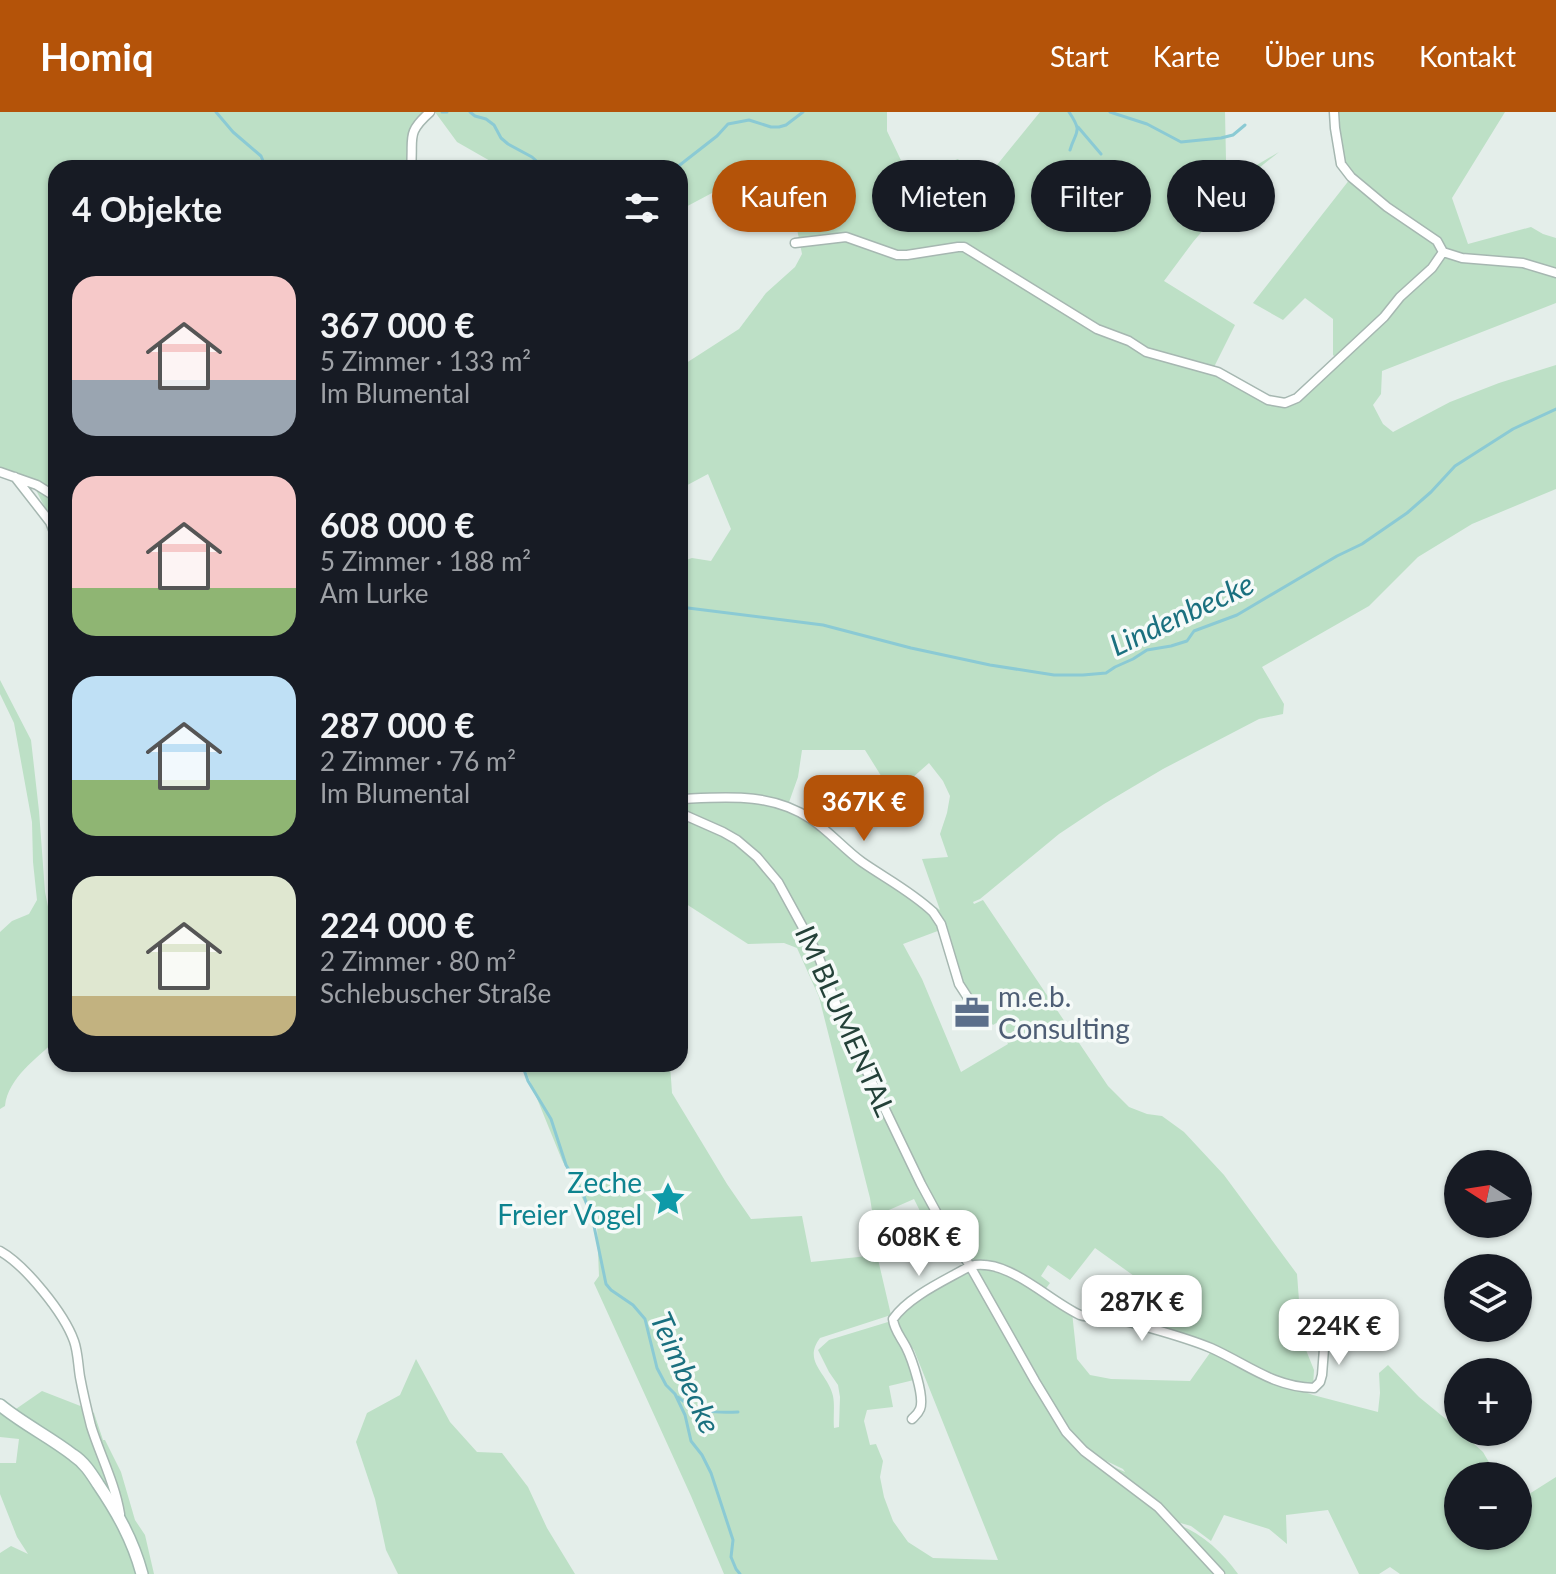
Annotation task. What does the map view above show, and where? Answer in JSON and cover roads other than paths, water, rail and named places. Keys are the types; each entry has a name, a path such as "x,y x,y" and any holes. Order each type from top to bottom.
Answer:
{"street":[{"path":"411,160 411,141 416,125 430,112"},
{"path":"1334,112 1341,164 1351,177 1387,207 1437,241 1443,252 1472,260 1523,263 1556,273"},
{"path":"795,243 846,237 897,255 964,247 1097,329 1129,341 1146,352 1218,372 1268,400 1285,403 1297,398 1384,317 1400,297 1432,268 1443,252"},
{"path":"0,472 48,492"},
{"path":"15,477 48,519"},
{"path":"688,799 759,798 811,819 841,846 933,912 941,924 959,984 972,1004"},
{"name":"IM BLUMENTAL","path":"688,817 737,840 757,857 778,882 818,955 843,1022 898,1140 940,1219 1066,1432 1084,1451 1158,1507 1220,1574"},
{"path":"0,1251 39,1286 72,1337 92,1427 114,1486 120,1518"},
{"path":"912,1419 920,1409 921,1401 913,1367 893,1327 893,1319 898,1311 970,1266 986,1264 1005,1270 1082,1316 1115,1318 1179,1337 1296,1388 1314,1388 1320,1382 1331,1321"},
{"path":"0,1405 76,1456 86,1467 120,1518 142,1574"}],"waterway":[{"name":"Lindenbecke","path":"216,112 263,160"},
{"path":"442,112 447,112"},
{"path":"470,112 486,119 508,144 535,160"},
{"path":"686,160 728,124 749,120 779,127 803,112"},
{"path":"1069,112 1077,128 1070,150"},
{"path":"1110,112 1147,124 1181,142 1233,135 1245,125"},
{"path":"1078,127 1101,154"},
{"name":"Lindenbecke","path":"688,608 823,625 911,648 1054,675 1106,673 1147,650 1187,641 1194,631 1237,615 1362,544 1407,513 1455,466 1513,429 1556,409"},
{"name":"Teimbecke","path":"525,1072 551,1119 566,1165 583,1193 594,1226 606,1284 633,1305 645,1319 657,1368 675,1394 685,1415 691,1441 711,1473 733,1540 731,1557 740,1574"},
{"path":"678,1397 699,1409 738,1412"}],"place":[{"name":"m.e.b. Consulting","path":"972,1013"},
{"name":"Zeche Freier Vogel","path":"668,1199"}]}
